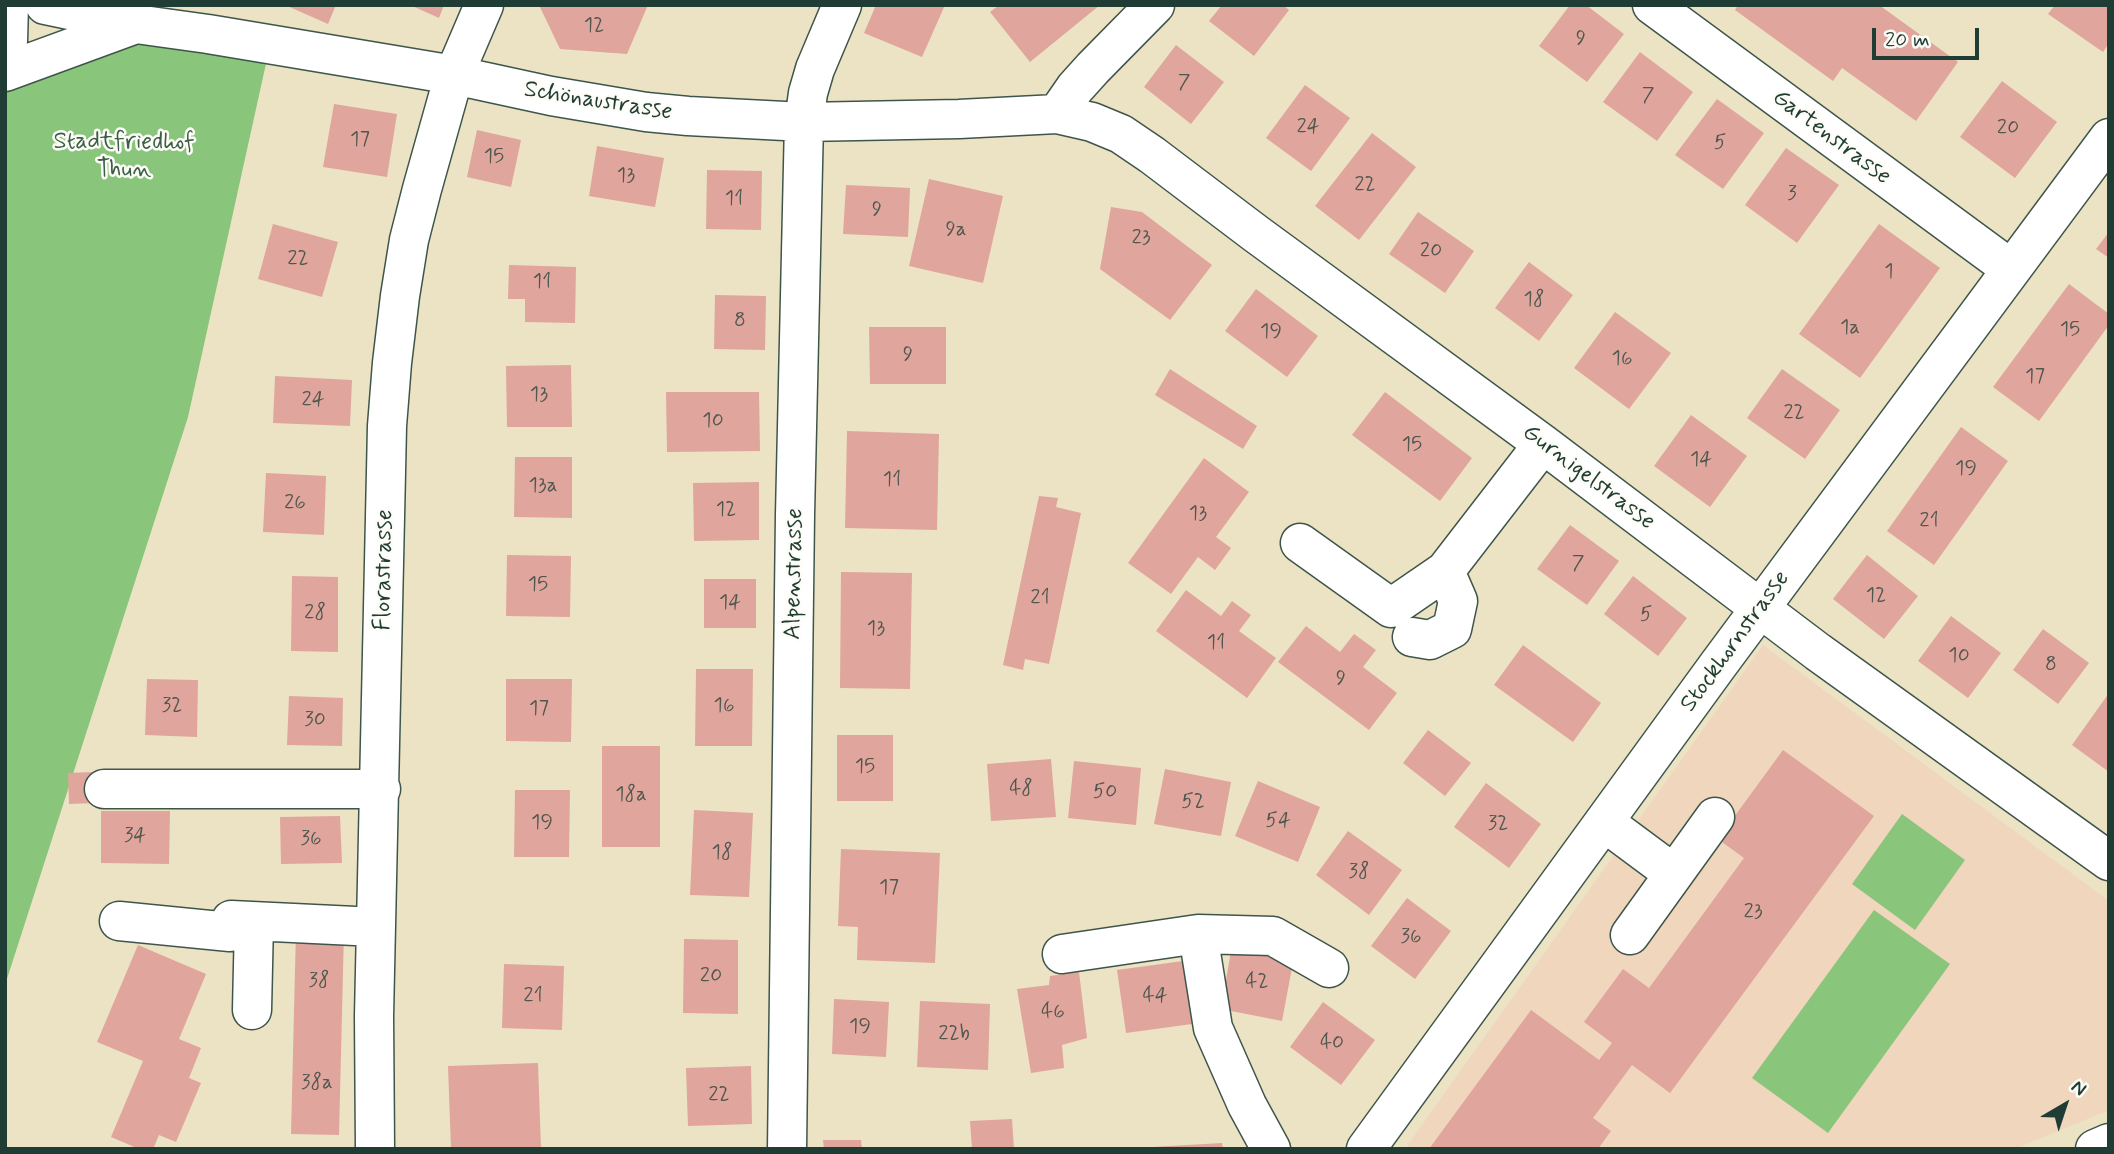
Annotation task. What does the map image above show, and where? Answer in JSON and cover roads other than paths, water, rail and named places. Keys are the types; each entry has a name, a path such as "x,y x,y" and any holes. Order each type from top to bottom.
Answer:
{"street":[{"path":"5,55 9,5"},
{"path":"45,5 136,24"},
{"name":"Florastrasse","path":"375,1149 374,1016 387,426 392,363 409,240 454,75 484,5"},
{"name":"Alpenstrasse","path":"787,1149 795,515 804,122 807,93 842,5"},
{"path":"1057,114 1093,68 1156,5"},
{"name":"Gartenstrasse","path":"1652,5 2011,269"},
{"name":"Schönaustrasse","path":"5,72 136,24 215,20 551,96 646,112 804,122 1057,114"},
{"name":"Gurnigelstrasse","path":"1057,114 1092,122 1121,134 1152,155 1761,608 2109,862"},
{"name":"Stockhornstrasse","path":"1366,1149 2109,138"},
{"path":"1300,543 1391,608 1445,571 1543,444"},
{"path":"1412,637 1430,640 1452,629 1458,601 1445,571"},
{"path":"104,789 381,789"},
{"path":"1630,934 1715,817"},
{"path":"1604,822 1674,874"},
{"path":"119,921 230,932 231,920 376,927"},
{"path":"252,1010 254,922"},
{"path":"1062,954 1198,934 1273,936 1329,968"},
{"path":"1198,934 1213,1028 1247,1105 1271,1149"},
{"path":"2095,1149 2109,1143"}],"park label":[{"name":"Stadtfriedhof Thun","path":"124,157"}]}
